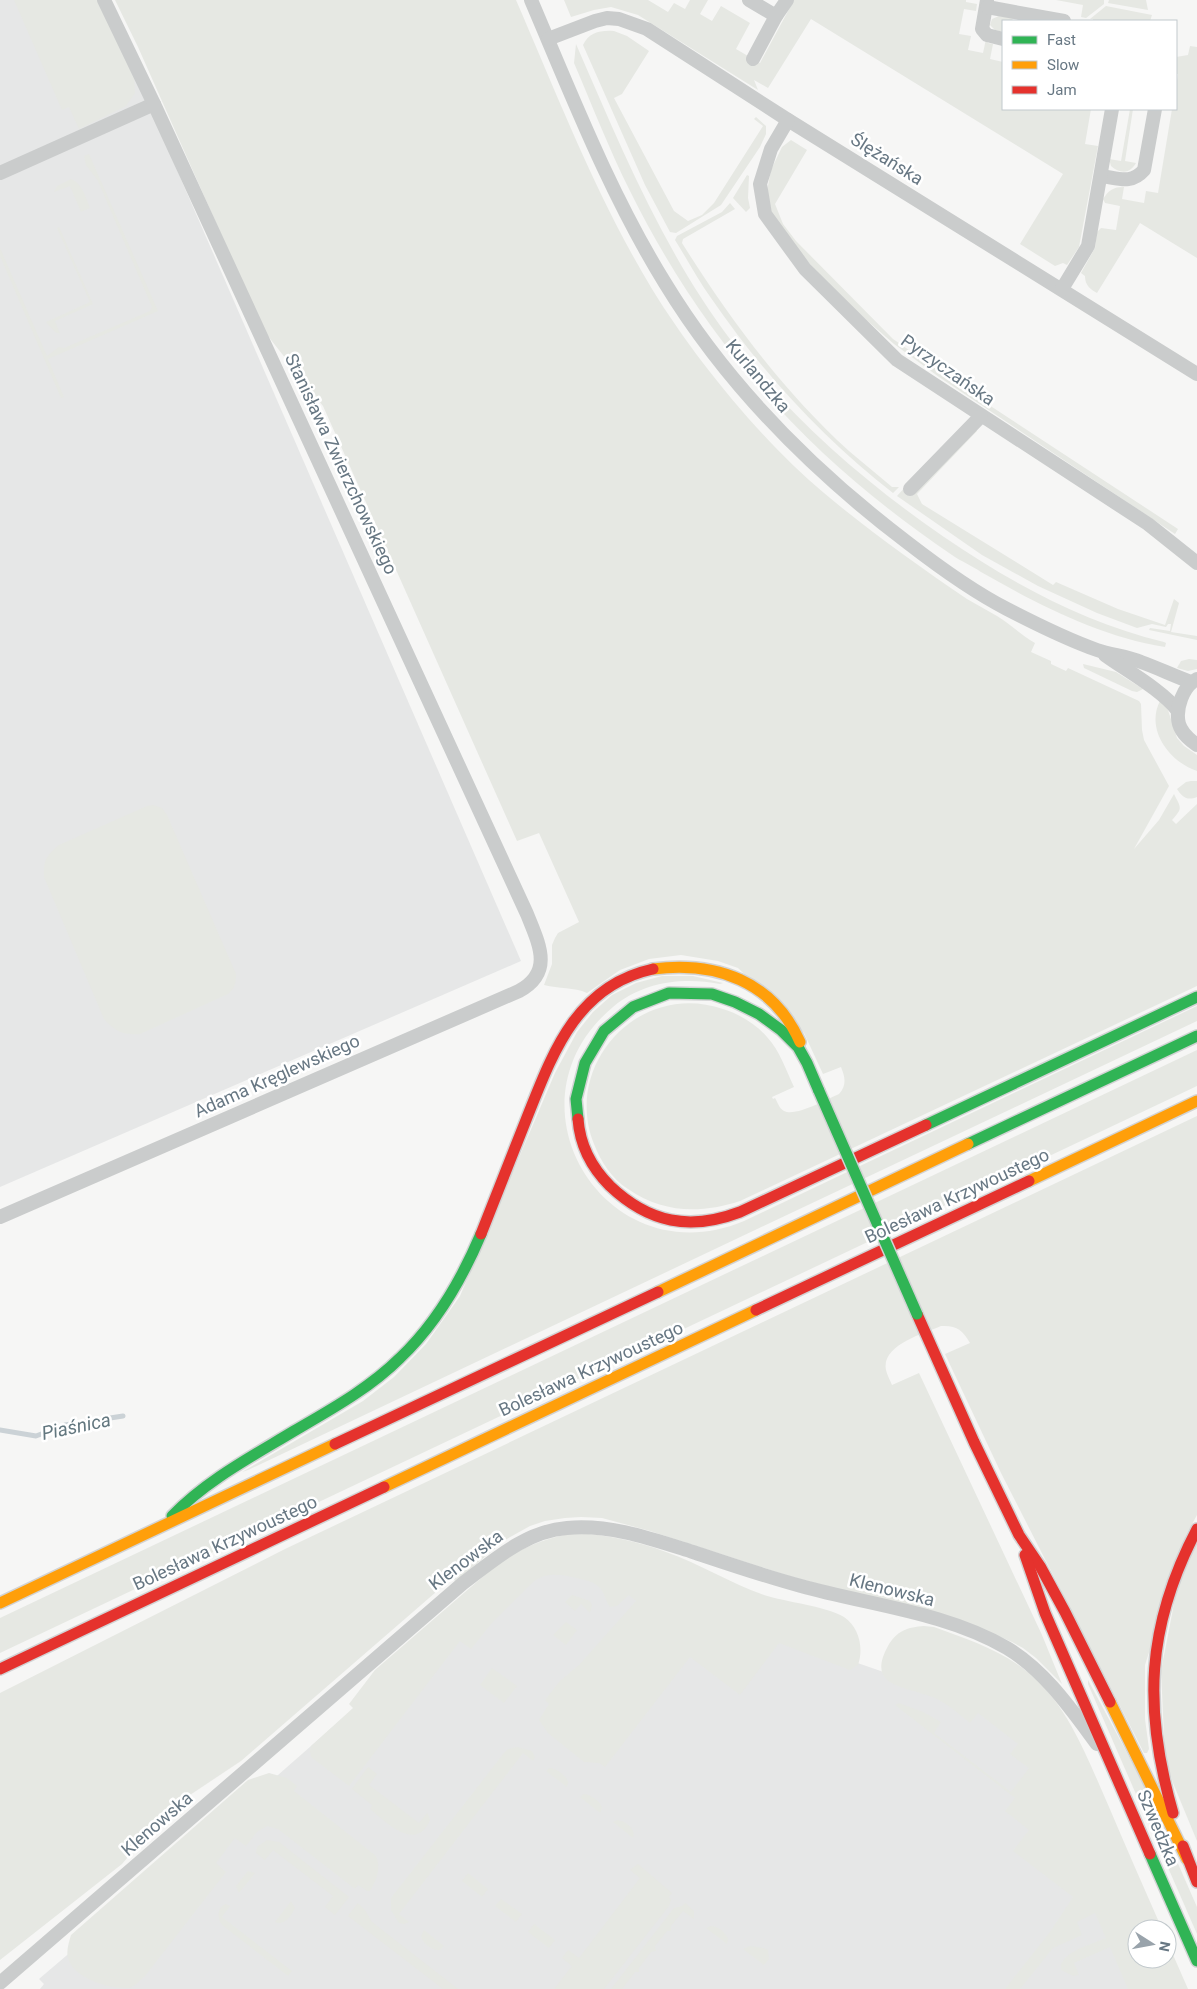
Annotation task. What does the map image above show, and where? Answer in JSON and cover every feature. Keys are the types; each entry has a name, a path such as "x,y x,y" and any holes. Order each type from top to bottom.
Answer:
{"main road":[{"path":"162,1525 194,1494 238,1464 339,1404 382,1375 411,1347 436,1317 479,1239 548,1064 569,1027 584,1008 600,993 619,981 652,968 688,966 722,972 756,987 788,1018 799,1038 805,1059 819,1092 932,1349 1019,1535 1040,1566 1065,1612 1187,1859"},
{"path":"805,1059 792,1040 781,1031 740,1004 720,996 696,991 658,997 636,1005 616,1019 599,1037 587,1056 580,1075 576,1094 578,1129 590,1164 601,1180 617,1195 649,1215 670,1220 693,1222 710,1221 725,1217 770,1199 1197,996"},
{"path":"0,1603 1197,1036"},
{"name":"Bolesława Krzywoustego","path":"0,1669 1197,1101"},
{"path":"1187,1859 1170,1804 1156,1747 1153,1714 1153,1679 1156,1646 1170,1587 1179,1564 1197,1529"},
{"name":"Szwedzka","path":"1019,1535 1045,1613 1197,1961"},
{"name":"Szwedzka","path":"1187,1859 1197,1882"}],"street":[{"name":"Stanisława Zwierzchowskiego","path":"104,0 154,104 528,914 539,945"},
{"name":"Kurlandzka","path":"531,0 608,177 665,283 695,328 751,399 784,435 825,475 890,529 931,561 1005,608 1062,636 1098,650 1139,661 1194,680"},
{"path":"749,0 776,16"},
{"path":"753,59 776,16 787,0"},
{"path":"1002,39 987,35 982,29 987,3 1060,20"},
{"name":"Ślężańska","path":"548,39 607,18 631,22 646,29 788,120 1197,374"},
{"path":"0,173 154,104"},
{"path":"1062,289 1088,246 1112,110"},
{"path":"1101,176 1129,180 1138,178 1144,170 1155,110"},
{"name":"Pyrzyczańska","path":"788,120 771,149 760,184 765,214 805,269 897,360 1148,524 1197,563"},
{"path":"910,489 981,416"},
{"name":"Kurlandzka","path":"1098,650 1157,691 1172,703 1178,711"},
{"path":"1194,680 1183,695 1178,711 1179,725 1186,737 1197,745"},
{"name":"Adama Kręglewskiego","path":"0,1217 530,985 536,978 541,961 539,945"},
{"name":"Klenowska","path":"0,1983 414,1624 512,1547 540,1535 566,1528 603,1528 634,1534 801,1586 944,1622 996,1643 1008,1649 1043,1677 1111,1763"}],"shaded area":[{"path":"0,0 103,0 521,961 0,1187"},
{"path":"14,0 97,0 134,76 135,93 126,106 79,129 69,107 62,110"},
{"path":"115,0 516,0 579,147 632,254 652,289 688,343 753,424 800,472 859,521 949,587 1002,619 1035,643 1031,652 1051,661 1051,664 1066,671 1068,668 1139,701 1141,704 1144,740 1169,786 1134,849 1159,820 1174,794 1180,808 1172,820 1176,824 1197,804 1197,986 740,1201 711,1208 682,1209 668,1207 641,1197 617,1180 604,1164 594,1144 587,1114 589,1085 599,1058 615,1036 637,1018 663,1007 692,1003 723,1009 747,1020 763,1032 772,1042 794,1087 772,1097 773,1099 775,1098 784,1111 796,1112 804,1110 839,1094 843,1087 844,1074 841,1067 823,1074 804,1033 738,968 718,961 681,955 649,959 620,970 587,993 544,985 552,964 552,945 555,938 558,933 579,922 539,833 517,841 323,406 264,331 138,47"},
{"path":"564,0 648,0 668,12 674,3 685,9 690,0 708,0 700,14 712,21 721,6 750,23 736,49 760,63 794,0 966,0 966,2 977,4 976,11 964,9 959,34 971,36 968,50 983,53 986,39 988,43 993,44 990,59 1002,62 1002,110 1091,110 1085,144 1098,146 1079,247 1067,265 1063,263 1055,266 1020,244 1063,174 811,19 768,88 754,80 758,90 638,15 611,7 571,17"},
{"path":"1056,0 1104,0 1104,4 1086,18 1081,17 1083,5"},
{"path":"1109,0 1146,0 1148,10 1108,3"},
{"path":"1106,6 1152,15 1150,20 1090,19"},
{"path":"999,16 1013,18 1012,20 1002,20 1002,32 995,30 990,25 992,19"},
{"path":"614,31 627,36 649,51 622,94 614,98 674,211 688,221 702,215 714,203 763,126 754,119 756,117 766,126 766,134 760,147 721,205 676,233 670,232 645,185 583,45 589,37 596,33"},
{"path":"576,44 649,206 683,269 726,334 781,400 843,459 909,512 969,554 1022,585 1077,613 1135,634 1164,642 1166,643 1165,647 1117,635 1070,618 959,560 900,518 852,479 808,438 766,395 728,349 693,300 660,247 622,175 574,63"},
{"path":"1190,46 1197,47 1197,258 1140,223 1097,293 1088,286 1085,276 1081,273 1095,248 1097,232 1101,228 1116,230 1120,206 1105,203 1103,199 1114,188 1120,187 1124,187 1122,199 1144,203 1146,191 1158,193 1172,110 1177,110 1177,57 1188,55"},
{"path":"1130,110 1133,110 1125,161 1136,163 1134,167 1125,172 1111,166 1109,159 1121,161"},
{"path":"791,140 807,150 775,204 783,224 796,241 893,339 989,405 1178,529 1175,534 939,377 894,344 854,309 816,271 793,245 772,215 767,191 771,170 782,147"},
{"path":"89,154 158,311 48,359 64,397 61,398 0,256 0,248 47,356 59,347 64,348 150,311 152,307 98,181 86,165 84,156"},
{"path":"747,175 749,176 748,198 750,208 746,212 733,198"},
{"path":"71,179 81,187 90,208 81,212 70,186 54,192 57,186"},
{"path":"730,203 735,209 683,239 682,243 758,353 802,404 849,451 892,487 899,487 893,493 842,450 794,403 772,378 711,298 675,240 677,236 722,212"},
{"path":"59,227 93,304 55,321 60,334 55,332 46,322 90,302 57,228"},
{"path":"975,429 977,431 917,494 922,504 1053,585 1056,582 1118,609 1165,625 1174,599 1179,603 1171,632 1197,636 1197,640 1149,630 1150,628 1170,631 1171,624 1168,624 1166,627 1152,624 1137,628 1097,613 1038,586 982,555 897,496 906,486"},
{"path":"1197,660 1197,669 1188,671 1177,668 1181,661"},
{"path":"1083,664 1116,672 1143,689 1137,692 1132,691 1084,668"},
{"path":"1160,701 1168,710 1177,738 1184,746 1197,755 1197,771 1187,767 1169,753 1163,744 1158,734 1156,723 1156,712"},
{"path":"1197,781 1197,797 1188,798 1183,796 1177,789 1186,782"},
{"path":"153,805 162,808 167,815 236,974 236,980 234,987 228,994 140,1034 129,1034 116,1030 104,1019 44,877 44,867 48,856 59,845"},
{"path":"662,976 693,976 723,983 691,981 650,987 637,992 613,1007 580,1046 566,1089 568,1132 584,1172 612,1204 649,1226 694,1232 744,1221 1197,1006 1197,1021 242,1472 363,1401 394,1377 426,1344 460,1296 555,1073 577,1032 593,1012 612,995 636,983"},
{"path":"1197,1050 1197,1086 0,1653 0,1618"},
{"path":"1197,1116 1197,1515 1186,1535 1145,1665 1145,1719 1149,1749 1147,1753 1144,1753 1001,1473 945,1354 970,1343 958,1329 951,1326 941,1326 896,1347 886,1361 887,1374 892,1385 919,1373 1042,1635 1062,1684 1023,1648 973,1625 789,1576 650,1531 602,1518 581,1517 545,1521 530,1526 505,1540 456,1581 451,1579 241,1761 190,1795 150,1831 122,1864 0,1960 0,1693 285,1549"},
{"path":"577,1533 611,1537 655,1548 764,1595 836,1613 849,1621 857,1632 860,1645 858,1665 850,1670 779,1643 740,1695 690,1657 605,1767 599,1763 584,1762 548,1733 539,1720 549,1704 545,1700 560,1681 580,1664 636,1601 629,1595 617,1606 610,1607 597,1585 567,1576 548,1575 530,1585 491,1624 471,1649 460,1641 349,1786 311,1757 311,1746 353,1708 349,1704 375,1670 494,1567 534,1544 555,1537"},
{"path":"1197,1544 1197,1841 1173,1783 1165,1757 1161,1671 1177,1588"},
{"path":"533,1551 1011,1716 1130,1989 40,1989 44,1984 39,1979 278,1775"},
{"path":"572,1595 590,1601 592,1605 590,1613 581,1604 575,1611 565,1602"},
{"path":"566,1622 577,1630 566,1645 553,1635"},
{"path":"913,1627 934,1627 1000,1654 1024,1669 1048,1691 1078,1738 1158,1919 1127,1919 1127,1969 1177,1969 1177,1964 1188,1989 1128,1989 1110,1947 1074,1963 1079,1975 1073,1976 1061,1970 1061,1964 1070,1954 1106,1938 1095,1913 1077,1922 1082,1935 1053,1948 1020,1989 1005,1989 1050,1932 1073,1897 1013,1851 1029,1830 1005,1811 1015,1798 895,1705 899,1703 923,1712 941,1722 934,1733 1011,1792 1029,1768 1010,1754 1018,1744 978,1713 970,1723 940,1700 901,1687 885,1678 882,1670 882,1660 888,1646 899,1633"},
{"path":"492,1668 517,1686 504,1703 480,1685"},
{"path":"1088,1680 1141,1779 1197,1907 1197,1934 1088,1684"},
{"path":"517,1747 532,1751 535,1757 533,1761 523,1753 399,1914 409,1922 399,1923 391,1910 391,1898 504,1753 508,1749"},
{"path":"368,1767 377,1774 369,1785 419,1823 428,1814 430,1820 424,1830 417,1834 409,1834 392,1827 370,1809 372,1805 352,1789"},
{"path":"550,1768 558,1771 565,1777 568,1782 567,1787 546,1771"},
{"path":"269,1773 287,1778 297,1786 294,1791 376,1856 378,1874 370,1891 358,1885 355,1889 278,1829 267,1826 257,1832 246,1846 235,1838 216,1863 226,1872 145,1976 136,1984 129,1988 112,1987 93,1981 77,1972 67,1955 71,1935 248,1780"},
{"path":"584,1794 592,1797 599,1803 602,1808 600,1813 580,1797"},
{"path":"617,1820 630,1826 634,1835 633,1838 613,1822"},
{"path":"267,1840 279,1842 349,1897 335,1915 325,1907 333,1896 273,1850 265,1860 256,1853 257,1847"},
{"path":"638,1864 672,1893 669,1897 671,1900 669,1906 604,1989 554,1989 572,1966 562,1958 568,1950 579,1958 640,1878 630,1870"},
{"path":"248,1871 255,1873 239,1893 236,1886"},
{"path":"468,1873 488,1889 482,1897 462,1881"},
{"path":"501,1899 522,1914 516,1922 495,1906"},
{"path":"291,1901 295,1908 290,1917 282,1923 275,1922"},
{"path":"358,1903 372,1922 458,1989 443,1989 348,1916"},
{"path":"685,1903 694,1911 694,1919 683,1911 671,1926 671,1931 667,1931 655,1946 656,1951 651,1952 639,1968 639,1972 635,1972 622,1989 611,1989 674,1908"},
{"path":"225,1904 230,1906 222,1917 292,1971 288,1976 222,1925 219,1913 220,1908"},
{"path":"534,1924 555,1940 549,1948 528,1932"},
{"path":"711,1926 724,1932 728,1939 727,1944 706,1928"},
{"path":"424,1930 444,1946 440,1950 431,1948 423,1941 421,1936"},
{"path":"750,1946 768,1950 769,1959 764,1965 743,1949"}],"waterway":[{"name":"Piaśnica","path":"0,1430 36,1436 65,1425 123,1416"}],"traffic: fast":[{"path":"578,1119 576,1099 585,1063 604,1031 633,1007 669,993 712,994 735,1002 759,1014 781,1030 798,1047 819,1091"},
{"path":"926,1125 1197,997"},
{"path":"968,1144 1197,1036"},
{"path":"819,1091 917,1314"},
{"path":"172,1516 215,1480 349,1398 388,1369 413,1345 436,1316 457,1284 481,1234"},
{"path":"1150,1854 1197,1961"}],"traffic: slow":[{"path":"653,969 699,968 720,972 740,980 758,990 774,1004 789,1021 800,1042"},
{"path":"1029,1181 1197,1101"},
{"path":"658,1292 968,1144"},
{"path":"384,1487 756,1310"},
{"path":"0,1603 335,1444"},
{"path":"1110,1702 1187,1859"}],"traffic: jam":[{"path":"481,1234 546,1071 570,1026 585,1007 604,991 626,978 653,969"},
{"path":"578,1119 581,1138 588,1156 597,1171 610,1186 625,1199 640,1208 671,1220 687,1222 722,1218 740,1212 926,1125"},
{"path":"756,1310 1029,1181"},
{"path":"335,1444 658,1292"},
{"path":"917,1314 974,1442 1019,1535 1040,1566 1110,1702"},
{"path":"0,1669 384,1487"},
{"path":"1173,1813 1163,1775 1157,1738 1154,1703 1155,1668 1159,1634 1168,1600 1180,1565 1197,1529"},
{"path":"1025,1555 1045,1613 1150,1854"},
{"path":"1183,1846 1197,1882"}]}
